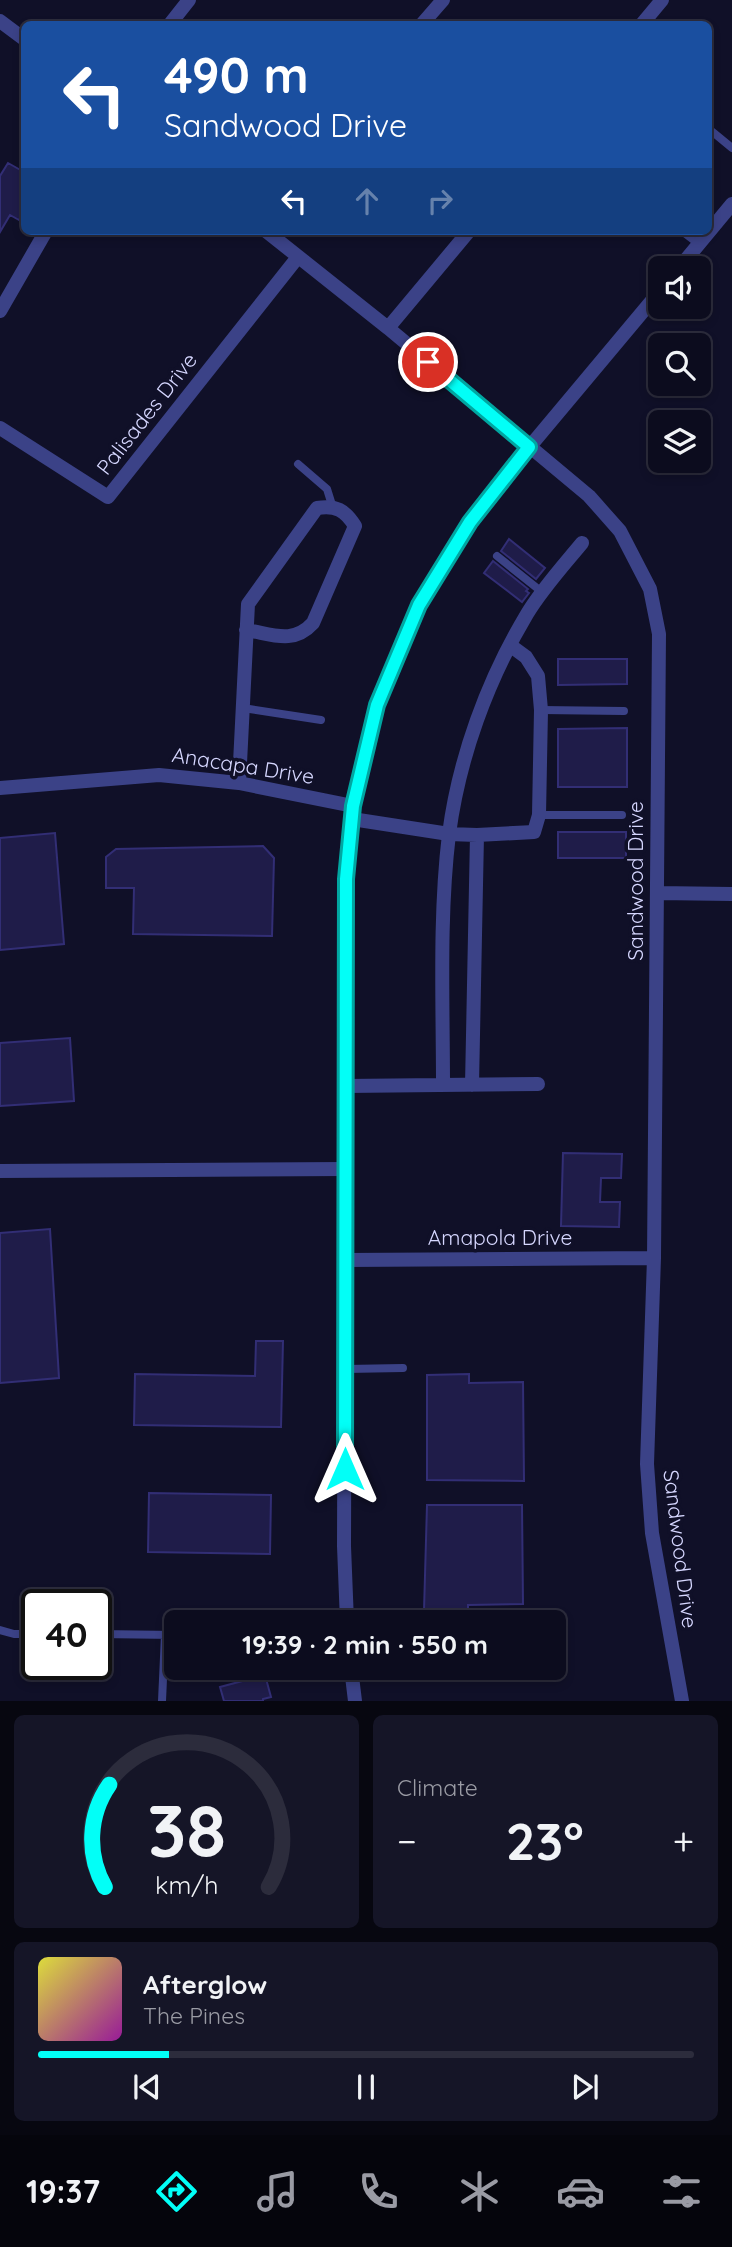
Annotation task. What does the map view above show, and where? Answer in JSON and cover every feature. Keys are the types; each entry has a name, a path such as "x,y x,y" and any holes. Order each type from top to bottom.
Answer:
{"street":[{"path":"172,21 189,0"},
{"path":"425,21 443,0"},
{"path":"644,21 662,0"},
{"path":"0,21 21,38"},
{"path":"712,228 732,204"},
{"path":"0,311 44,235"},
{"name":"Sandwood Drive","path":"271,235 589,496 620,531 650,589 659,634 654,1258 648,1482 652,1533 682,1701"},
{"path":"387,328 465,235"},
{"path":"688,256 706,235"},
{"name":"Palisades Drive","path":"0,428 108,497 299,257"},
{"path":"347,1610 344,1546 346,879 353,812 377,705 419,605 470,522 648,304"},
{"path":"239,783 246,630 248,604 317,508 332,505 346,512 355,526 313,623 305,632 291,638 246,630"},
{"path":"443,1085 444,897 449,834 464,766 491,683 527,614 582,542"},
{"path":"511,646 526,657 538,677 541,710 539,815"},
{"name":"Anacapa Drive","path":"0,788 159,775 239,783 449,834 534,832 539,815"},
{"path":"472,1085 477,835"},
{"path":"657,892 732,894"},
{"path":"346,1086 538,1084"},
{"path":"0,1171 346,1169"},
{"name":"Amapola Drive","path":"346,1260 654,1258"},
{"path":"352,1680 355,1701"}],"lane":[{"path":"712,132 732,148"},
{"path":"687,235 698,244"},
{"path":"298,464 327,489 332,505"},
{"path":"496,556 542,592"},
{"path":"243,708 321,720"},
{"path":"541,710 624,710"},
{"path":"539,815 622,815"},
{"path":"346,1369 403,1368"},
{"path":"0,1630 21,1634"},
{"path":"112,1634 164,1635"},
{"path":"162,1701 164,1657"}],"building":[{"path":"8,163 21,170 21,217 19,220 10,215 0,232 0,176"},
{"path":"509,539 545,568 536,579 501,551"},
{"path":"493,561 528,589 526,591 529,593 522,602 484,573"},
{"path":"558,659 627,659 627,684 558,685"},
{"path":"627,728 627,787 558,787 558,729"},
{"path":"558,832 626,832 626,858 558,858"},
{"path":"55,833 64,944 0,950 0,838"},
{"path":"263,846 274,858 272,936 133,934 134,888 106,888 106,857 116,849"},
{"path":"70,1038 74,1101 0,1106 0,1043"},
{"path":"563,1153 622,1154 621,1178 601,1178 600,1202 620,1202 619,1227 561,1226"},
{"path":"50,1229 59,1378 0,1383 0,1233"},
{"path":"256,1341 283,1341 281,1427 134,1425 135,1374 255,1376"},
{"path":"469,1374 469,1383 523,1382 524,1481 427,1480 427,1375"},
{"path":"149,1493 271,1495 270,1554 148,1552"},
{"path":"427,1505 522,1505 523,1604 468,1605 468,1610 424,1610"},
{"path":"246,1680 266,1680 271,1697 263,1701 224,1701 220,1687"}],"route":[{"path":"345,1469 346,879 353,806 377,705 419,605 470,522 529,447 428,362"}]}
